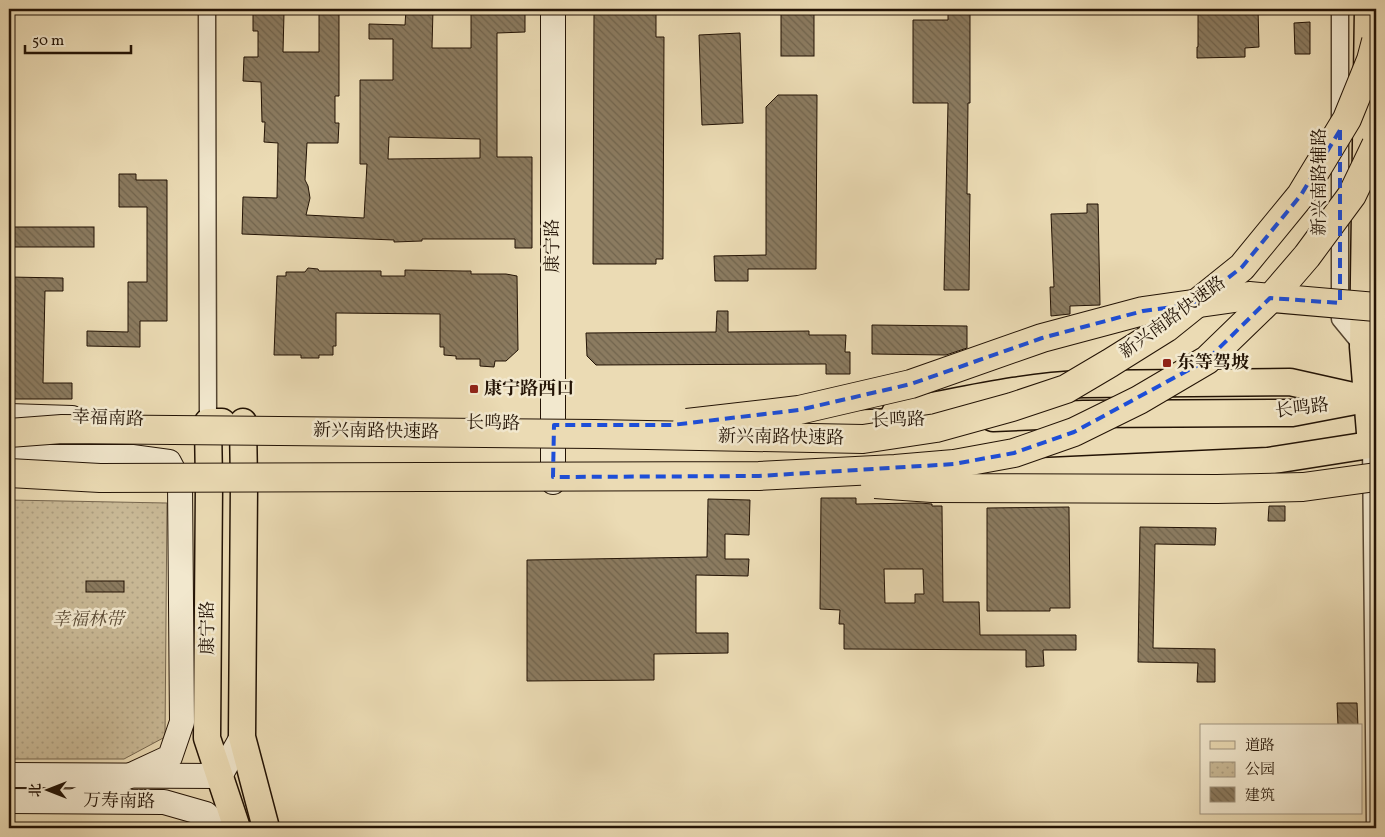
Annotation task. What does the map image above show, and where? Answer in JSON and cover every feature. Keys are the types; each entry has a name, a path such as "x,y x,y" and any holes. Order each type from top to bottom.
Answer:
{"highway":[{"name":"新兴南路快速路","path":"9,433 62,429 595,434 863,439 936,428 1012,407 1066,389 1110,363 1166,328 1242,267 1301,195 1347,119 1371,60 1376,40"},
{"name":"新兴南路快速路","path":"9,474 100,478 759,476 954,464 1014,453 1074,432 1139,400 1207,360 1270,299 1307,256 1352,195 1376,145"},
{"path":"595,434 799,410 911,384 1042,338 1143,311 1249,296 1376,307"},
{"path":"759,476 932,488 1207,490 1303,487 1376,476"}],"main road":[{"name":"康宁路","path":"553,9 553,482"},
{"path":"209,485 830,481 1268,461 1374,444 1372,398 1363,347 1368,9"},
{"name":"长鸣路","path":"208,422 554,425 838,424 1025,389 1056,385 1290,382 1372,398"},
{"name":"幸福南路","path":"9,416 208,422"},
{"path":"132,457 208,422"},
{"name":"康宁路","path":"208,422 207,738 237,828"},
{"path":"243,422 242,737 266,828"},
{"path":"9,429 62,429"},
{"path":"9,457 132,457 169,462 180,483 182,722 170,757 75,801"},
{"path":"9,775 220,776 242,737"},
{"name":"万寿南路","path":"9,801 164,802 206,814 221,828"}],"street":[{"path":"207,9 208,422"},
{"name":"新兴南路辅路","path":"1340,9 1340,319 1363,347"},
{"path":"1374,444 1375,828"}],"highlighted area":[{"path":"1340,130 1340,303 1270,298 1207,360 1074,432 1014,453 954,464 759,476 553,477 554,425 672,425 799,410 911,384 1042,338 1143,311 1195,304 1242,267 1301,195"}],"green space":[{"name":"幸福林带","path":"9,500 167,503 165,737 124,759 9,759"}],"building":[{"path":"256,9 281,9 281,13 284,13 283,52 319,52 319,9 339,9 339,96 335,96 335,123 339,123 338,143 307,143 305,180 310,198 306,215 364,218 367,164 360,164 360,80 393,80 393,39 369,39 369,24 405,25 406,9 433,9 432,48 471,48 471,9 525,9 525,32 497,33 497,157 532,157 532,248 515,248 515,239 422,239 422,241 394,242 394,240 242,234 243,197 277,198 278,143 264,142 265,122 262,122 261,82 243,81 244,57 258,57 258,31 253,31 253,13 256,13","holes":["389,137 480,139 480,158 388,159"]},
{"path":"594,9 656,9 656,37 664,37 663,259 656,259 656,264 593,264"},
{"path":"781,9 814,9 814,56 781,56"},
{"path":"948,9 970,9 970,103 968,103 967,194 970,194 969,290 944,290 948,103 913,103 913,20 948,20"},
{"path":"1198,9 1258,9 1259,47 1245,48 1245,57 1197,58"},
{"path":"1310,22 1310,54 1295,54 1294,23"},
{"path":"740,33 743,123 702,125 699,35"},
{"path":"778,95 817,95 816,269 748,269 748,281 715,281 714,256 766,255 766,107"},
{"path":"119,174 136,174 136,180 167,180 167,321 140,321 140,347 87,346 87,331 128,332 128,282 147,282 147,207 119,207"},
{"path":"1087,204 1098,204 1100,305 1070,306 1070,314 1051,316 1050,287 1054,287 1051,214 1087,213"},
{"path":"9,227 94,227 94,247 9,247"},
{"path":"308,268 318,269 319,271 381,271 381,276 405,276 405,270 471,271 471,274 506,274 517,276 518,350 506,361 495,361 494,367 480,366 480,359 456,359 456,356 444,355 444,347 440,347 440,314 336,313 336,346 333,346 333,355 319,355 319,358 301,358 301,355 274,355 277,276 286,276 286,272 305,272"},
{"path":"9,277 63,278 63,291 45,291 43,383 72,383 72,399 9,399"},
{"path":"717,311 728,311 728,332 809,331 809,335 846,335 845,352 850,352 850,374 826,374 826,364 596,365 587,356 586,333 716,332"},
{"path":"872,325 967,326 967,348 946,355 872,354"},
{"path":"821,498 856,498 856,504 932,504 932,506 942,506 943,602 979,602 980,635 1076,635 1076,650 1043,650 1044,666 1026,667 1026,650 844,649 844,624 839,624 840,610 820,609","holes":["884,569 923,569 924,594 915,594 915,603 885,603"]},
{"path":"708,499 750,500 749,535 725,534 725,559 749,559 748,576 696,575 696,633 728,633 728,653 654,654 654,680 527,681 527,560 707,557"},
{"path":"1269,506 1285,506 1285,521 1268,521"},
{"path":"1069,507 1070,608 1050,608 1050,611 987,611 987,508"},
{"path":"1140,527 1216,528 1215,545 1155,544 1153,648 1215,649 1215,682 1197,682 1198,663 1138,662"},
{"path":"86,581 124,581 124,592 86,592"},
{"path":"1337,703 1357,703 1358,724 1338,724"}],"place":[{"name":"东等驾坡","path":"1167,363"},
{"name":"康宁路西口","path":"474,389"}]}
